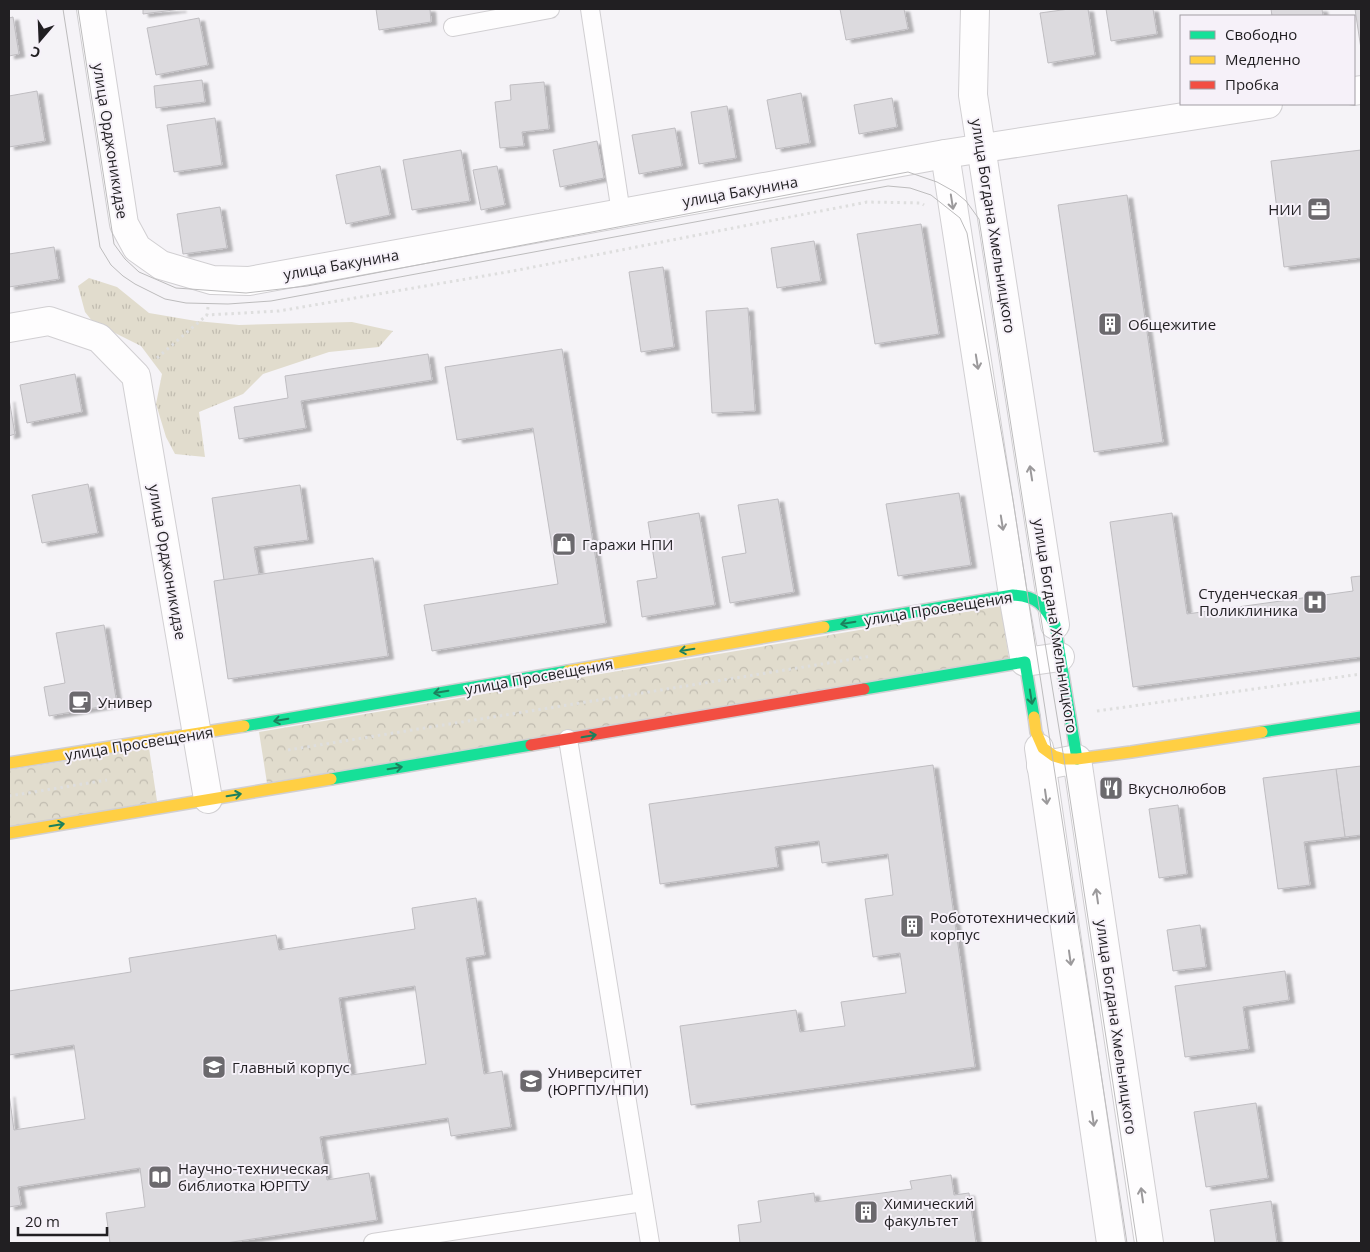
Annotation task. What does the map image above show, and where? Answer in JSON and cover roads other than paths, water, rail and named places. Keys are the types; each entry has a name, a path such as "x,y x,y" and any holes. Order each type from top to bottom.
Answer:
{"street":[{"name":"улица Орджоникидзе","path":"90,9 124,224 137,248 161,265 212,280"},
{"name":"улица Богдана Хмельницкого","path":"975,9 974,95 1077,759 1149,1243"},
{"name":"улица Бакунина","path":"212,280 249,281 945,154 1262,105"},
{"path":"945,154 1036,732 1111,1243"},
{"name":"улица Орджоникидзе","path":"9,328 50,321 99,338 136,376 208,799"},
{"name":"улица Просвещения","path":"9,763 197,734 1013,595 1027,596 1038,600 1045,607 1055,625"},
{"path":"9,834 1060,657"},
{"path":"1041,766 1077,759 1361,718"},
{"path":"1036,732 1043,748 1048,753 1064,759 1077,759"}],"lane":[{"path":"454,27 550,9"},
{"path":"590,9 621,213"},
{"path":"568,739 650,1243"},
{"path":"373,1243 643,1202"}],"tram line":[{"path":"63,9 100,247 111,265 123,276 165,299 186,303 228,304 271,301 888,186 910,188 931,195 960,218 967,233 1013,500 1127,1243"},
{"path":"78,9 114,244 125,259 139,272 176,288 246,293 307,286 908,172 937,182 966,201 979,219 1064,759 1137,1243"}],"place":[{"name":"НИИ","path":"1319,209"},
{"name":"Общежитие","path":"1110,324"},
{"name":"Гаражи НПИ","path":"564,544"},
{"name":"Студенческая Поликлиника","path":"1315,602"},
{"name":"Универ","path":"80,702"},
{"name":"Вкуснолюбов","path":"1111,788"},
{"name":"Робототехнический корпус","path":"912,926"},
{"name":"Главный корпус","path":"214,1067"},
{"name":"Университет (ЮРГПУ/НПИ)","path":"531,1081"},
{"name":"Научно-техническая библиотка ЮРГТУ","path":"160,1177"},
{"name":"Химический факультет","path":"866,1212"}]}
